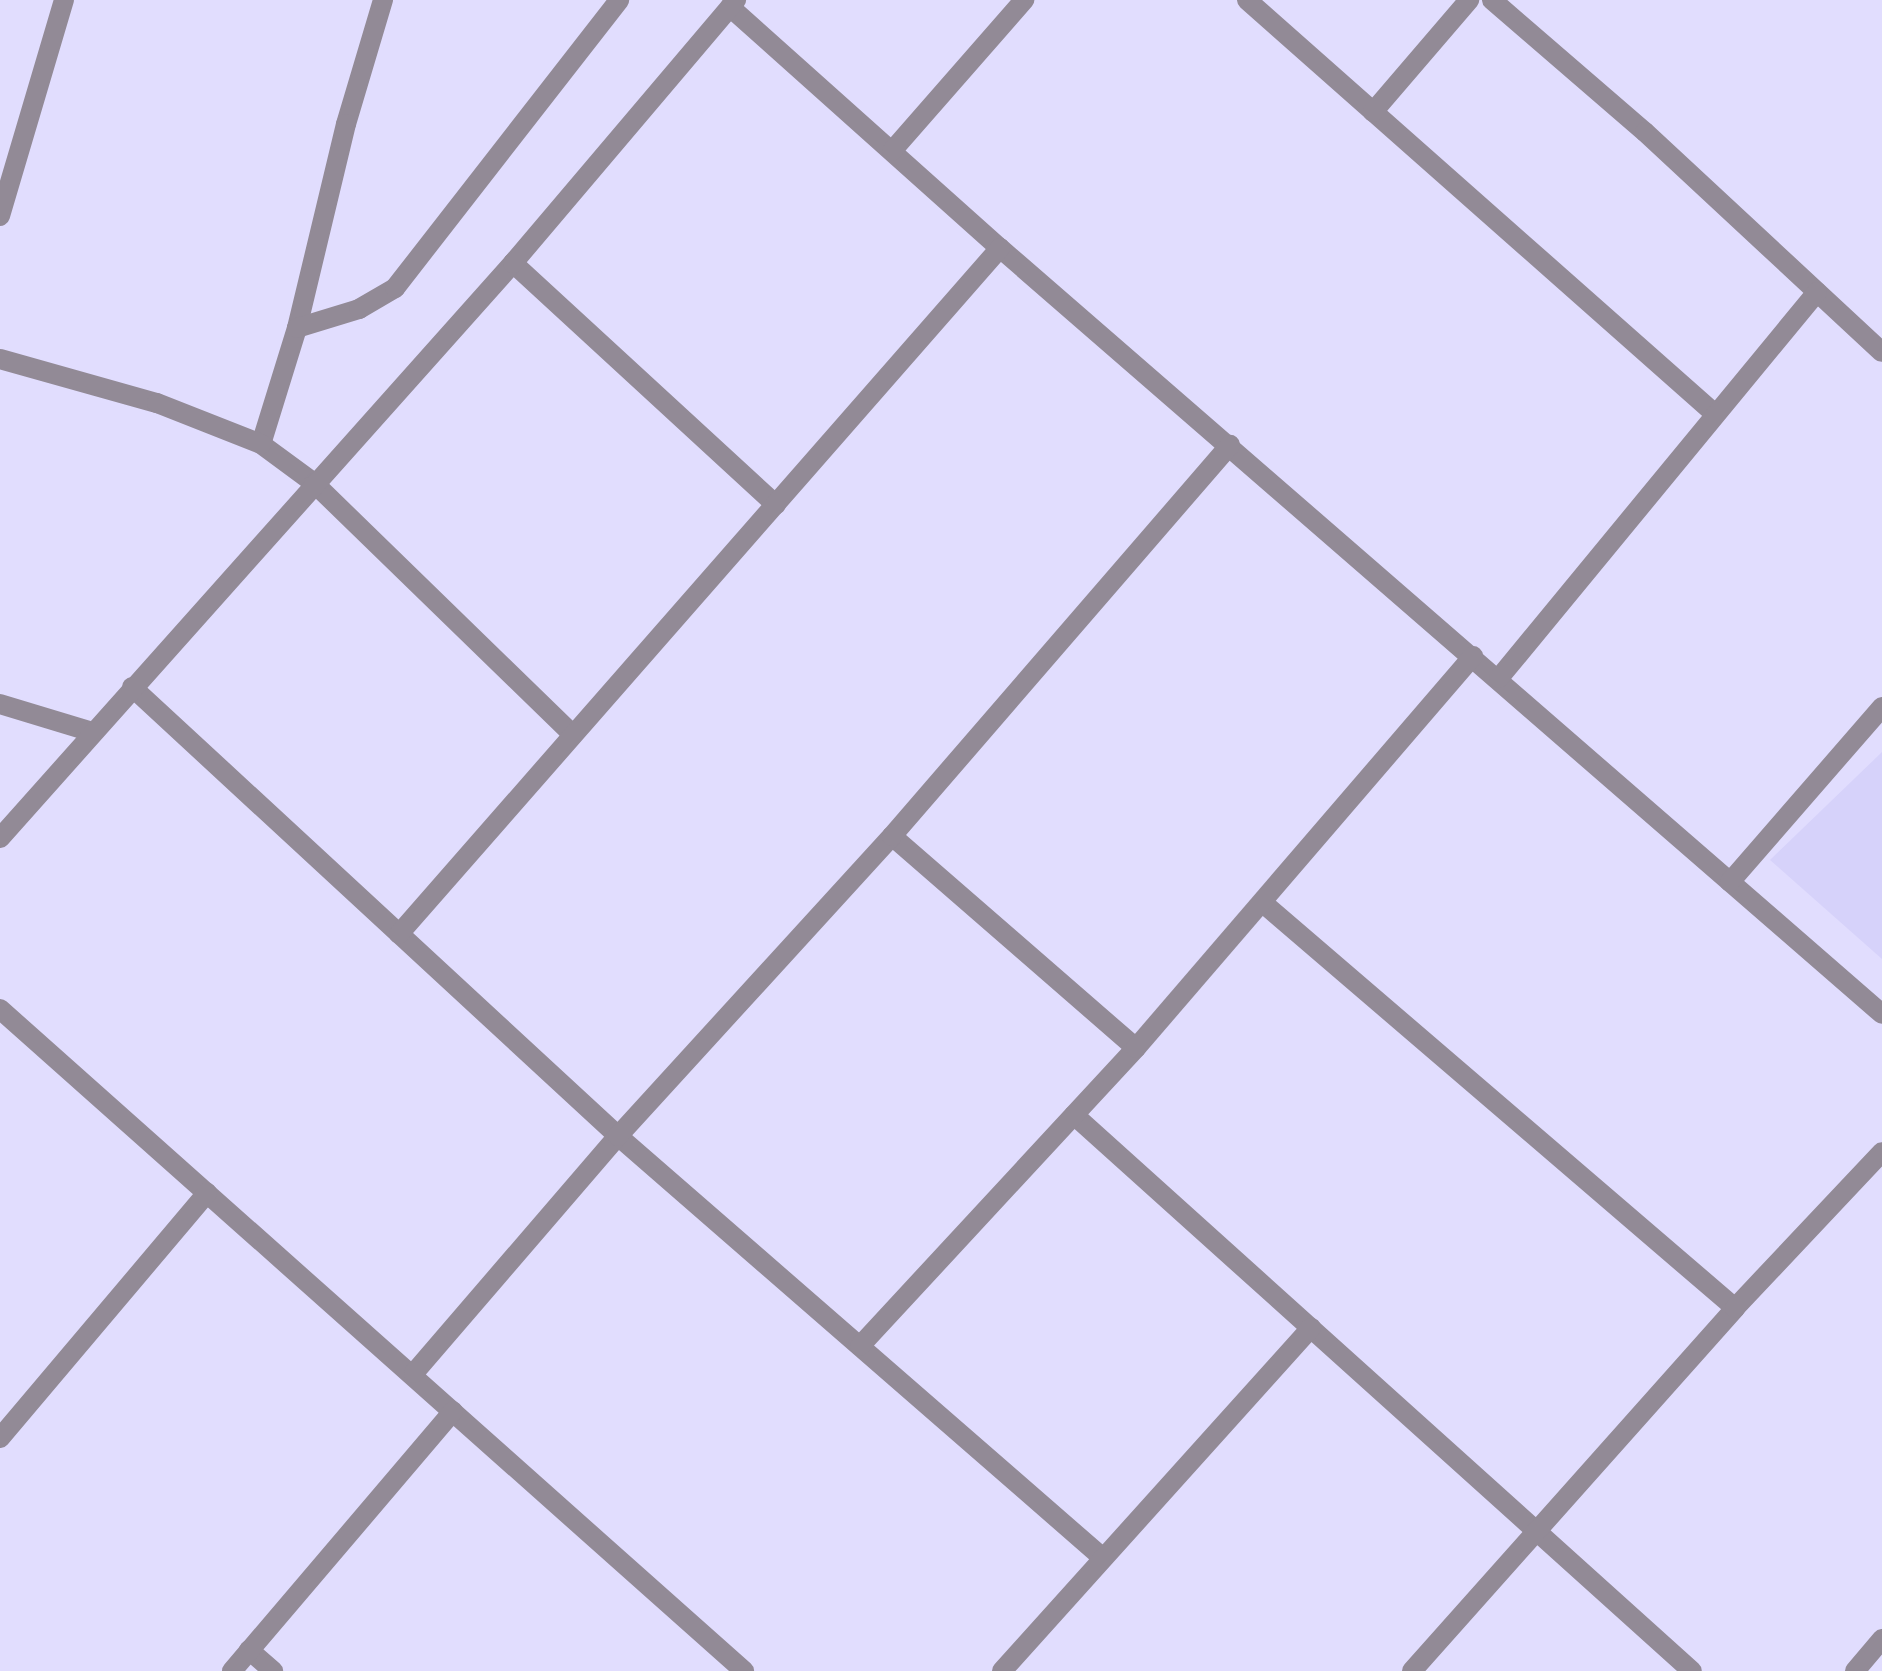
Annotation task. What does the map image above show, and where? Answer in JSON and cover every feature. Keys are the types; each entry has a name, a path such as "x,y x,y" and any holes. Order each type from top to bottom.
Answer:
{"street":[{"path":"0,216 64,0"},
{"path":"261,444 297,328 346,124 383,0"},
{"path":"297,328 359,309 395,288 619,0"},
{"path":"892,151 1024,0"},
{"path":"1247,0 1714,413"},
{"path":"1373,112 1469,0"},
{"path":"1492,0 1645,132 1882,352"},
{"path":"0,838 513,263 733,4 1000,248 1499,678 1882,1014"},
{"path":"399,934 1000,248"},
{"path":"513,263 776,505"},
{"path":"1499,678 1714,413 1817,292"},
{"path":"0,359 157,403 261,444 314,483 573,735"},
{"path":"414,1373 618,1136 892,836 1230,445"},
{"path":"860,1346 1136,1048 1473,656"},
{"path":"132,687 618,1136 1103,1558"},
{"path":"0,704 92,732"},
{"path":"1730,882 1882,707"},
{"path":"892,836 1136,1048"},
{"path":"1263,903 1735,1308"},
{"path":"0,1009 414,1373 744,1671"},
{"path":"1074,1115 1692,1671"},
{"path":"1412,1671 1735,1308 1882,1152"},
{"path":"0,1438 207,1193"},
{"path":"1002,1671 1311,1328"},
{"path":"232,1671 453,1411"},
{"path":"1855,1671 1882,1639"},
{"path":"249,1650 273,1671"}],"shaded area":[{"path":"1882,752 1882,959 1770,860"}]}
